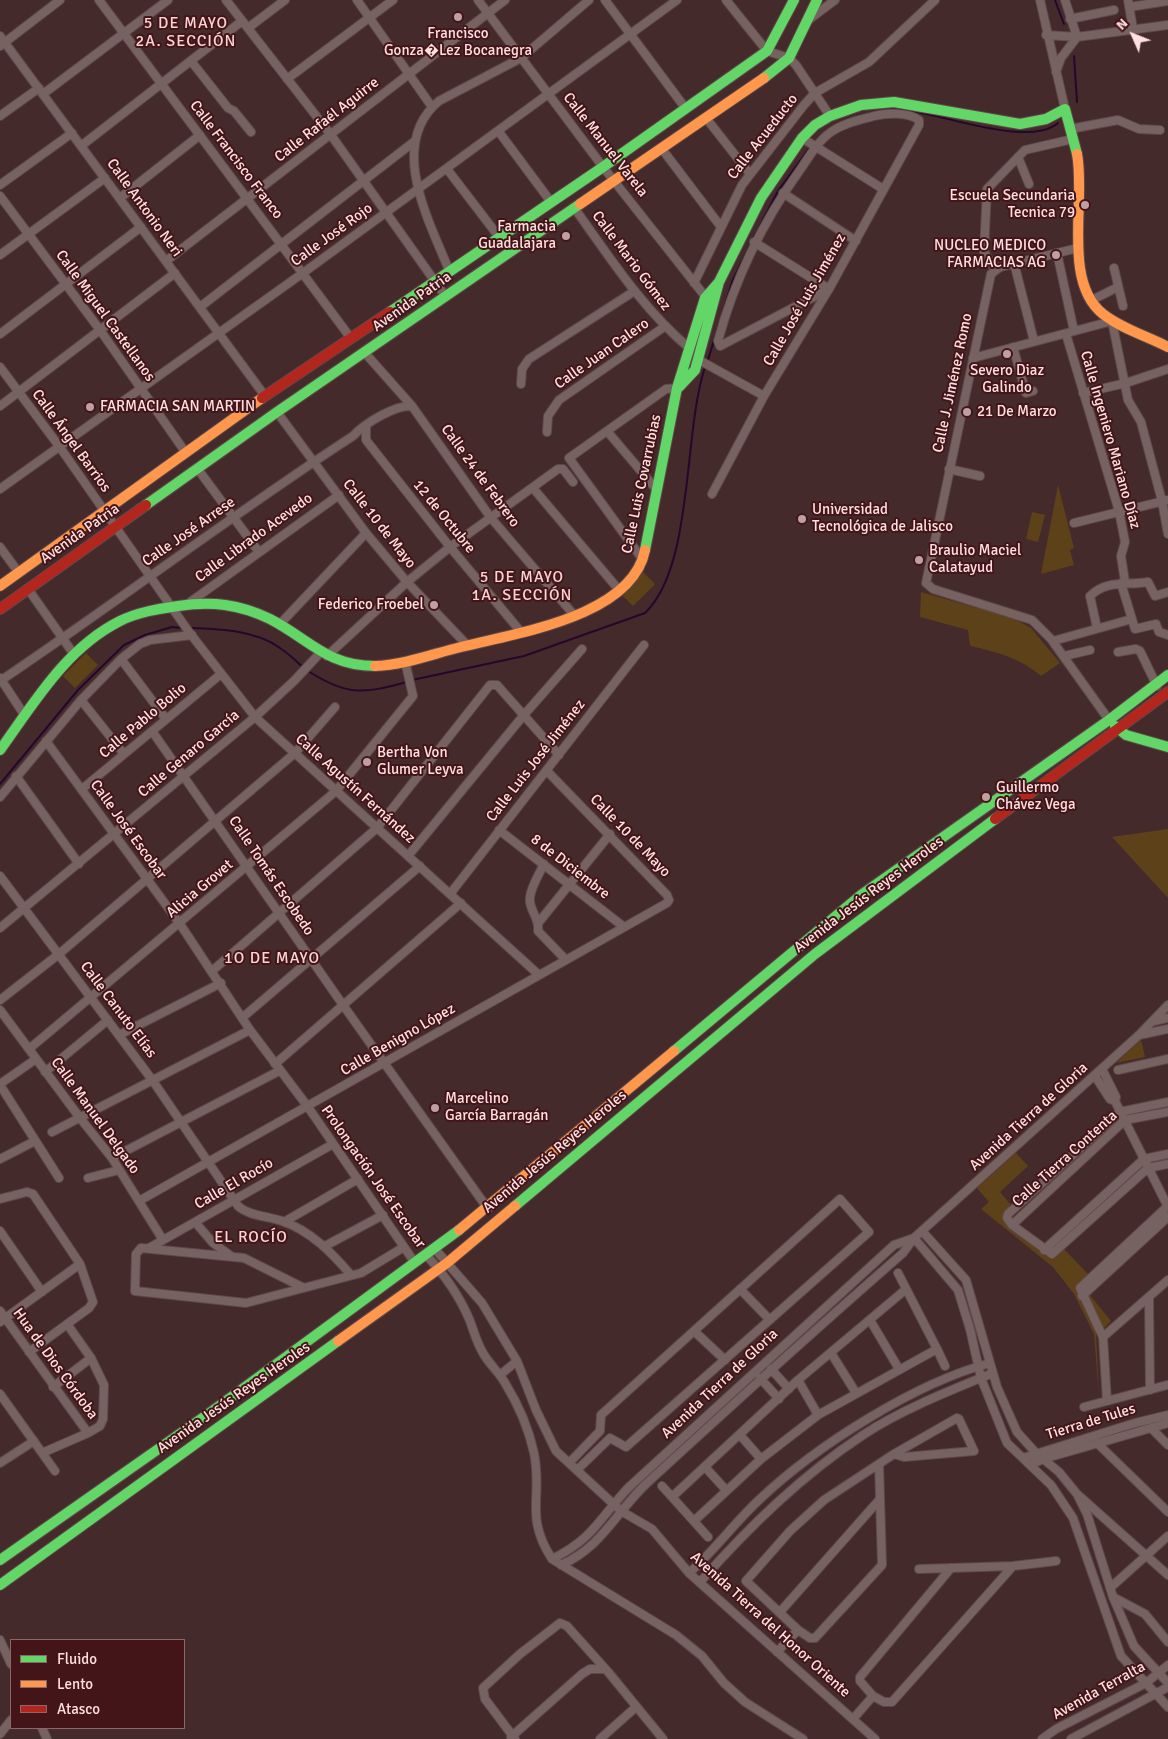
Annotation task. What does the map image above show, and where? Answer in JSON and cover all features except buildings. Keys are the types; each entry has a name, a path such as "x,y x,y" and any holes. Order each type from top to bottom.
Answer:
{"street":[{"path":"2,42 60,0"},
{"name":"Calle Francisco Franco","path":"98,0 249,199 350,338"},
{"path":"0,116 41,91 168,0"},
{"path":"226,0 331,135 446,297"},
{"path":"248,28 285,0"},
{"path":"357,0 432,107"},
{"path":"287,79 393,0"},
{"name":"Calle Manuel Varela","path":"478,0 603,166 709,300"},
{"name":"Calle Rafaél Aguirre","path":"166,261 249,199 505,0"},
{"path":"449,270 413,169 415,141 420,128 432,107 449,95 521,58 589,0"},
{"path":"605,0 686,109"},
{"name":"Calle José Rojo","path":"0,488 420,189 677,0"},
{"path":"726,0 767,51 789,58 796,65 830,116"},
{"name":"Avenida Patria","path":"0,586 106,512 265,396 551,202 767,51 794,0"},
{"name":"Avenida Patria","path":"0,609 277,412 576,209 780,67 789,58 817,0"},
{"path":"807,21 836,0"},
{"name":"Calle Acueducto","path":"694,283 735,198 750,174 815,93 869,62 935,0"},
{"path":"1040,0 1046,35 1079,164 1078,248 1086,293 1090,302 1112,321 1168,347"},
{"path":"1065,0 1070,19 1078,37"},
{"path":"1133,29 1128,3 1168,1"},
{"path":"1070,19 1114,10"},
{"path":"81,146 242,21"},
{"path":"1046,35 1078,37 1168,25"},
{"path":"1056,72 1061,58 1078,37"},
{"name":"Calle Antonio Neri","path":"2,42 41,91 265,396"},
{"path":"191,61 228,108 234,111 251,132"},
{"name":"Calle Luis Covarrubias","path":"0,750 73,653 93,636 112,624 144,611 173,608 186,604 228,604 242,607 280,624 324,654 350,664 363,666 406,665 521,632 595,607 619,590 633,575 643,560 677,388 689,348 709,300 761,198 810,143 830,116 861,105 894,102 1029,124 1046,119 1065,109"},
{"name":"Calle José Luis Jiménez","path":"712,494 764,396 856,241 918,125 918,120 913,117 889,114 858,120 810,143"},
{"path":"706,118 750,174"},
{"path":"1078,248 995,269 984,252 987,189 1025,150 1071,134 1118,120 1139,128 1160,130"},
{"path":"499,132 551,202"},
{"path":"0,185 72,133"},
{"path":"120,198 200,135"},
{"path":"200,307 415,141"},
{"path":"829,289 720,346 718,341 724,318 754,242 783,194 810,143 883,189"},
{"path":"662,149 721,227"},
{"path":"1018,157 1029,184"},
{"path":"447,169 499,237"},
{"path":"0,254 105,178"},
{"path":"783,194 856,241"},
{"name":"Calle Miguel Castellanos","path":"0,196 142,388 186,453"},
{"name":"Calle Mario Gómez","path":"576,209 633,292 664,327 689,348"},
{"path":"0,334 141,227"},
{"path":"754,242 829,289"},
{"path":"1057,252 1074,332"},
{"path":"1014,263 1034,341"},
{"path":"1114,268 1123,306"},
{"name":"Calle J. Jiménez Romo","path":"995,269 989,280 926,578 928,586 1025,616 1039,625 1053,641"},
{"path":"0,406 174,273"},
{"path":"1090,302 1118,287"},
{"path":"521,384 522,369 529,359 633,292"},
{"name":"Calle Luis Covarrubias","path":"677,388 701,361 709,300"},
{"path":"972,358 1112,321"},
{"path":"1112,321 1128,400 1141,422 1165,501 1168,534"},
{"name":"Calle Juan Calero","path":"547,432 548,416 559,400 664,327"},
{"name":"Calle Ingeniero Mariano Díaz","path":"1066,334 1118,511 1125,542 1121,556 1123,582 1132,619"},
{"path":"1013,347 1026,392 1033,390"},
{"name":"Calle 24 de Febrero","path":"365,353 412,406 492,518 574,615"},
{"path":"701,361 764,396"},
{"name":"Calle Ángel Barrios","path":"0,367 59,446 173,608"},
{"path":"1084,395 1168,369"},
{"path":"643,560 569,458 666,389 677,388"},
{"path":"399,390 395,407 412,406"},
{"name":"Calle José Arrese","path":"0,680 64,639 149,576 395,407"},
{"name":"Calle 10 de Mayo","path":"277,412 366,533 407,582 468,646"},
{"path":"353,436 366,440 366,427"},
{"path":"607,432 657,490"},
{"name":"12 de Octubre","path":"366,440 450,547 521,632"},
{"path":"197,468 259,552"},
{"name":"Calle Genaro García","path":"0,928 256,717 312,662 324,654 450,547 560,468 573,482"},
{"path":"949,469 980,476"},
{"path":"533,488 619,590"},
{"name":"Calle Librado Acevedo","path":"186,604 339,495"},
{"path":"1074,523 1165,501"},
{"path":"280,624 366,533"},
{"path":"0,547 19,573"},
{"path":"1095,628 1090,596 1096,590 1110,584 1148,582 1155,596 1168,592"},
{"path":"28,589 73,653"},
{"name":"Calle Agustín Fernández","path":"173,608 221,674 256,717 539,975"},
{"path":"1168,635 1159,632 1156,624 1135,629 1132,619 1053,641 1109,720 1118,729 1126,734 1168,747"},
{"path":"0,797 81,700 121,659 140,644 150,640 190,633"},
{"name":"Calle Luis José Jiménez","path":"450,894 644,645"},
{"path":"1118,652 1136,648 1140,651 1157,686"},
{"path":"408,856 523,716 582,649"},
{"path":"1064,656 1090,650"},
{"path":"121,659 166,719"},
{"name":"Alicia Grovet","path":"28,1049 180,924 336,791 413,696 406,665"},
{"name":"Calle Pablo Bolio","path":"82,789 221,674"},
{"name":"Avenida Jesús Reyes Heroles","path":"0,1560 147,1460 436,1249 488,1209 861,895 1157,686 1168,676"},
{"path":"0,680 26,716"},
{"path":"212,970 377,828 492,684 496,685 559,755"},
{"name":"Avenida Jesús Reyes Heroles","path":"0,1585 443,1266 815,954 912,879 1168,692"},
{"path":"81,700 124,754"},
{"path":"0,1000 59,954 295,753 335,707"},
{"name":"Calle Tomás Escobedo","path":"152,731 217,821 384,1064 488,1209"},
{"name":"Calle José Escobar","path":"46,741 180,924 279,1071 308,1107"},
{"name":"Calle 10 de Mayo","path":"547,771 610,834 669,900"},
{"path":"16,776 78,864"},
{"name":"8 de Diciembre","path":"499,830 624,927"},
{"path":"566,960 538,932 539,922 610,834"},
{"path":"539,922 532,911 529,898 544,864"},
{"path":"242,1018 420,866"},
{"name":"Calle Canuto Elías","path":"0,876 153,1081 210,1163 233,1200"},
{"name":"Calle Benigno López","path":"139,1202 669,900"},
{"path":"275,1064 461,903"},
{"path":"806,940 815,954"},
{"path":"119,1035 221,983"},
{"name":"Avenida Tierra de Gloria","path":"560,1565 594,1545 635,1495 760,1378 903,1252 914,1238 1095,1076 1168,1005"},
{"name":"Calle Manuel Delgado","path":"0,1010 45,1072 112,1158 164,1240"},
{"path":"1154,1020 1168,1018"},
{"path":"45,1072 108,1020"},
{"path":"0,1027 8,1022"},
{"path":"52,1132 250,1030"},
{"path":"1139,1035 1168,1030"},
{"path":"36,1059 0,1084 59,1178"},
{"path":"1118,1070 1168,1059"},
{"path":"1102,1069 1116,1097 1115,1101 1120,1112 1168,1206 1081,1286 1082,1296 1103,1337 1107,1401"},
{"path":"112,1158 279,1071"},
{"path":"1095,1076 1110,1099 1115,1101"},
{"name":"Calle Tierra Contenta","path":"1168,1102 1120,1112 1008,1214 1007,1218 1012,1225 1124,1120 1168,1112"},
{"name":"Prolongación José Escobar","path":"308,1107 415,1263"},
{"path":"0,1159 35,1140"},
{"name":"Calle El Rocío","path":"148,1248 333,1144"},
{"path":"1044,1250 1144,1159 1168,1154"},
{"path":"1012,1225 1052,1254 1148,1168 1168,1164"},
{"path":"88,1178 119,1170"},
{"path":"284,1222 358,1179"},
{"path":"0,1199 30,1192 80,1264 92,1298 92,1305 29,1352"},
{"path":"569,1463 600,1431 601,1415 840,1199 870,1232 626,1448 610,1438 577,1470"},
{"path":"233,1200 244,1210 284,1222 325,1246 351,1276"},
{"path":"325,1246 383,1214"},
{"path":"1082,1296 1168,1217"},
{"path":"195,1222 213,1243 231,1256"},
{"path":"0,1231 42,1292"},
{"path":"922,1231 966,1280 993,1373 1017,1432 1036,1453 1059,1472 1077,1494 1148,1555 1168,1575"},
{"path":"914,1238 958,1290 981,1378 1002,1434 1051,1485 1073,1518 1121,1656 1168,1707"},
{"name":"Avenida Tierra de Gloria","path":"552,1559 568,1552 588,1536 613,1504 664,1454 894,1245 914,1238"},
{"path":"302,1287 258,1264 231,1256 148,1248 138,1250 135,1291 241,1303 351,1276 367,1270 404,1247"},
{"name":"Avenida Tierra del Honor Oriente","path":"436,1249 443,1266 482,1303 517,1361 553,1447 621,1511 652,1529 689,1573 874,1739"},
{"path":"426,1255 443,1266 469,1319 483,1354 500,1375 522,1418 534,1452 537,1530 541,1542 552,1559 676,1635 702,1656 724,1683 745,1702 802,1739"},
{"path":"2,1320 80,1264"},
{"path":"898,1274 945,1366"},
{"path":"1103,1337 1168,1280"},
{"path":"740,1289 770,1320"},
{"path":"672,1497 798,1380 905,1290"},
{"path":"1148,1298 1150,1390"},
{"name":"Hua de Dios Córdoba","path":"0,1311 2,1320 29,1352 88,1433"},
{"path":"870,1320 899,1369"},
{"path":"42,1453 88,1433 100,1426 103,1419 105,1390 91,1358 67,1324"},
{"path":"694,1331 725,1360"},
{"path":"694,1521 761,1459 818,1415 937,1349"},
{"path":"832,1352 856,1393"},
{"path":"53,1386 91,1358"},
{"path":"500,1375 517,1361"},
{"path":"689,1573 762,1497 830,1443 898,1401 978,1366 990,1363"},
{"path":"771,1369 789,1389"},
{"path":"700,1582 746,1532 784,1496 864,1434 993,1373"},
{"path":"760,1378 779,1399"},
{"path":"798,1380 818,1415"},
{"path":"1084,1407 1167,1385"},
{"path":"0,1395 55,1471"},
{"name":"Tierra de Tules","path":"1023,1458 1168,1415"},
{"path":"879,1464 882,1565 815,1638 810,1638 798,1630 746,1582 746,1579 790,1531 824,1500 894,1454 958,1418 974,1451 904,1457 894,1454"},
{"name":"Tierra de Tules","path":"1030,1465 1043,1459 1168,1423"},
{"path":"1151,1428 1168,1445"},
{"path":"740,1435 761,1459"},
{"path":"0,1463 34,1441"},
{"path":"1097,1443 1168,1512"},
{"path":"705,1468 726,1490"},
{"path":"662,1486 708,1537"},
{"path":"1077,1494 1087,1514 1113,1597 1134,1646 1168,1685"},
{"path":"780,1612 880,1499"},
{"path":"1110,1588 1168,1536"},
{"path":"918,1569 1013,1566 1056,1561"},
{"path":"950,1568 860,1677 860,1681 873,1696 887,1703 892,1702 1013,1566"},
{"path":"1113,1597 1145,1614 1168,1642"},
{"path":"603,1668 590,1670 582,1674 512,1738 482,1692 485,1685 520,1654 560,1623 567,1626 603,1668 663,1739"},
{"path":"777,1652 798,1630"},
{"path":"0,1640 10,1662"},
{"name":"Avenida Terralta","path":"1042,1739 1146,1683 1168,1665"},
{"name":"Avenida Terralta","path":"1071,1739 1157,1694 1168,1685"},
{"path":"853,1719 873,1696"},
{"path":"600,1739 636,1707"},
{"path":"0,1734 10,1721"}],"shaded area":[{"path":"1058,485 1074,548 1070,550 1074,565 1041,574"},
{"path":"1032,512 1045,515 1038,542 1026,539"},
{"path":"643,572 655,584 633,606 621,594"},
{"path":"921,592 1013,618 1031,628 1060,663 1041,676 1034,670 1008,656 970,646 968,630 920,617"},
{"path":"86,653 98,665 75,688 63,676"},
{"path":"1168,829 1168,898 1112,837"},
{"path":"1141,1040 1145,1057 1116,1063"},
{"path":"1016,1153 1028,1166 1000,1192 1011,1205 1003,1214 1003,1221 1046,1256 1053,1257 1064,1249 1088,1274 1077,1285 1077,1293 1096,1331 1099,1397 1094,1334 1074,1294 1053,1267 981,1209 989,1202 977,1188"},
{"path":"1089,1294 1111,1321 1103,1329 1087,1297"}],"waterway":[{"path":"1055,0 1064,24"},
{"path":"1074,56 1077,102"},
{"path":"856,117 880,111 905,110 984,127 1027,132 1045,130 1058,123"},
{"path":"815,142 829,129"},
{"path":"753,239 778,191 811,146"},
{"path":"707,363 732,282 751,243"},
{"path":"412,680 524,656 645,613 661,592 672,564 680,532 693,427 705,367"},
{"path":"0,784 78,690 124,645 145,635 172,627 182,628"},
{"path":"190,628 237,632 260,637 280,648 304,668"},
{"path":"308,671 345,689 378,689 407,682"}],"traffic: fast":[{"path":"390,312 603,167 767,51 794,0"},
{"path":"764,78 789,58 817,0"},
{"path":"679,387 695,370 719,282 761,198 802,138 815,125 830,116 861,105 894,102 1020,124 1046,119 1065,109 1077,154"},
{"path":"146,505 277,412 580,204"},
{"path":"645,550 677,388 705,298 719,282"},
{"path":"0,750 52,678 67,661 101,632 120,621 148,611 202,604 236,607 270,619 331,656 358,665 375,666"},
{"path":"674,1051 861,895 1109,720 1168,675"},
{"path":"1115,726 1126,735 1168,747"},
{"path":"515,1206 815,954 995,819"},
{"path":"0,1560 211,1412 459,1230"},
{"path":"0,1585 338,1341"}],"traffic: slow":[{"path":"580,204 764,78"},
{"path":"1077,154 1079,173 1079,261 1083,282 1090,300 1110,319 1168,347"},
{"path":"0,586 262,398"},
{"path":"375,666 407,661 540,628 568,618 595,606 618,591 636,573 645,550"},
{"path":"459,1230 674,1051"},
{"path":"338,1341 447,1263 515,1206"}],"traffic: jam":[{"path":"262,398 390,312"},
{"path":"0,609 146,505"},
{"path":"995,819 1168,692"}],"place":[{"name":"Francisco Gonza�Lez Bocanegra","path":"458,17"},
{"name":"Escuela Secundaria Tecnica 79","path":"1085,205"},
{"name":"Farmacia Guadalajara","path":"566,236"},
{"name":"NUCLEO MEDICO FARMACIAS AG","path":"1056,255"},
{"name":"Severo Diaz Galindo","path":"1007,354"},
{"name":"FARMACIA SAN MARTIN","path":"90,407"},
{"name":"21 De Marzo","path":"967,412"},
{"name":"Universidad Tecnológica de Jalisco","path":"802,519"},
{"name":"Braulio Maciel Calatayud","path":"919,560"},
{"name":"Federico Froebel","path":"434,605"},
{"name":"Bertha Von Glumer Leyva","path":"367,762"},
{"name":"Guillermo Chávez Vega","path":"986,797"},
{"name":"Marcelino García Barragán","path":"435,1108"}],"district":[{"name":"5 DE MAYO 2A. SECCIÓN","path":"186,33"},
{"name":"5 DE MAYO 1A. SECCIÓN","path":"522,587"},
{"name":"1O DE MAYO","path":"272,959"},
{"name":"EL ROCÍO","path":"251,1238"}]}
